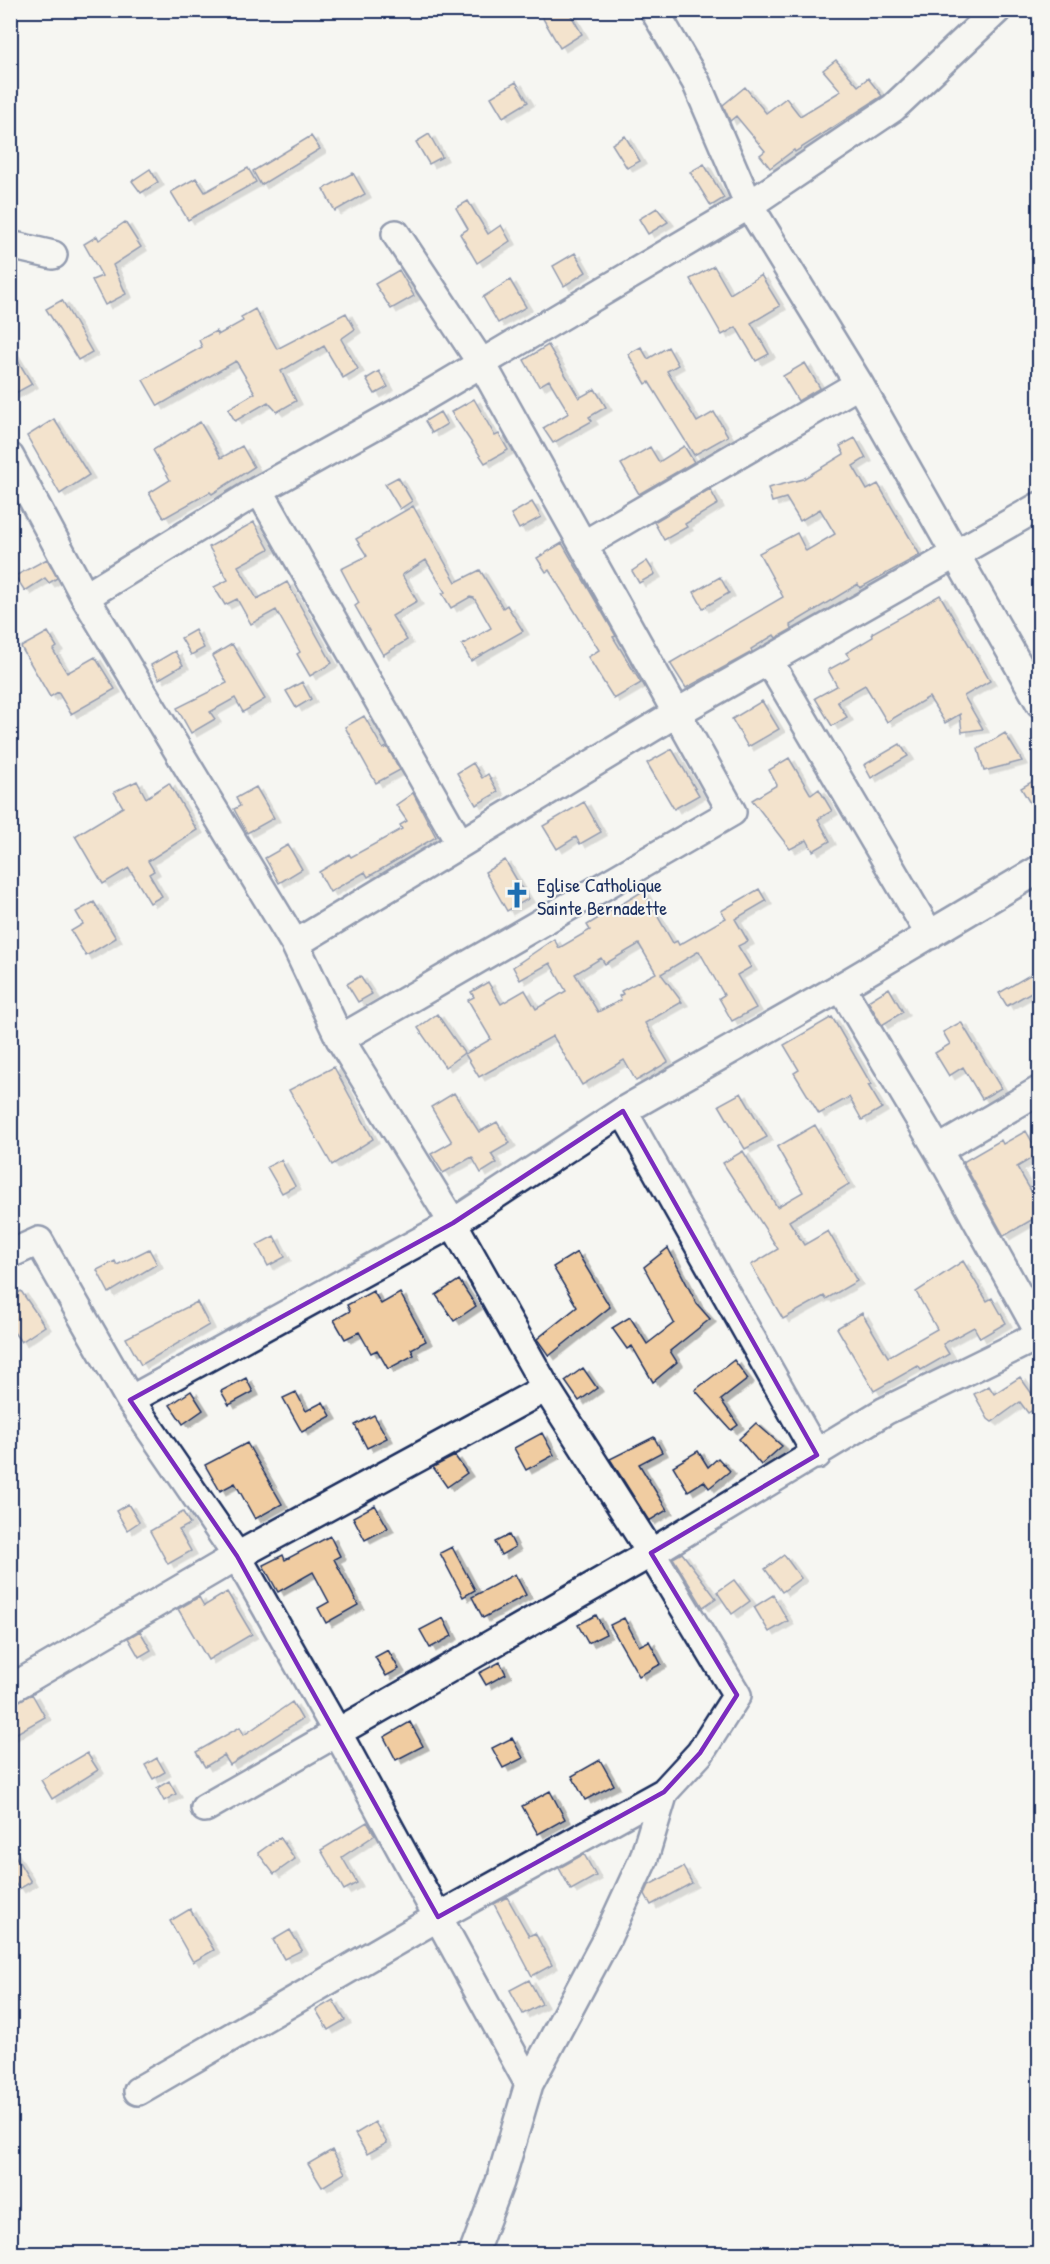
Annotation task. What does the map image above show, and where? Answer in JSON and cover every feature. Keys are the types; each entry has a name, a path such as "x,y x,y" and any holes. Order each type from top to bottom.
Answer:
{"street":[{"path":"654,10 696,82 749,206 859,384 1040,703"},
{"path":"85,597 259,490 482,364 749,206 892,108 997,10"},
{"path":"340,1040 732,812 585,544 482,364 396,234"},
{"path":"10,245 53,255"},
{"path":"585,544 859,384"},
{"path":"10,457 85,597 295,944 340,1040 453,1223 546,1388 651,1553 737,1695 700,1753 664,1792 438,1917 138,2091"},
{"path":"259,490 459,842"},
{"path":"295,944 459,842 678,712 1040,506"},
{"path":"769,661 930,935"},
{"path":"130,1400 453,1223 623,1111 841,987 1040,869"},
{"path":"205,1808 651,1553 817,1455 885,1411 1040,1335 938,1150 841,987"},
{"path":"938,1150 1040,1090"},
{"path":"623,1111 817,1455"},
{"path":"10,1254 39,1241 130,1400 237,1556 337,1732 529,2084"},
{"path":"10,1689 237,1556 546,1388"},
{"path":"473,2253 500,2182 529,2084 606,1940 645,1858 664,1792"}],"highlighted area":[{"path":"623,1111 817,1455 651,1553 737,1695 700,1753 664,1792 438,1917 237,1556 130,1400 453,1223"}],"building":[{"path":"538,10 568,10 582,34 560,48"},
{"path":"836,60 858,86 868,78 882,96 795,152 794,150 770,168 760,155 765,151 736,116 730,121 723,105 745,87 766,113 786,98 800,116 841,91 823,70"},
{"path":"516,82 528,102 503,117 491,97"},
{"path":"429,134 442,157 429,164 416,142"},
{"path":"311,136 320,149 261,185 253,171"},
{"path":"625,136 640,161 627,168 612,144"},
{"path":"704,164 724,198 711,206 690,172"},
{"path":"248,168 256,182 188,220 171,192 196,178 205,192"},
{"path":"150,169 158,182 141,193 132,181"},
{"path":"353,173 365,194 335,211 323,189"},
{"path":"468,201 488,234 501,225 510,241 477,263 460,234 468,229 456,208"},
{"path":"657,208 668,222 648,234 639,219"},
{"path":"125,222 141,247 113,265 126,294 105,305 92,280 102,276 84,244 97,236 99,240"},
{"path":"575,253 586,272 564,286 553,266"},
{"path":"714,266 730,294 761,275 780,306 751,323 769,354 756,361 736,327 722,335 690,279"},
{"path":"399,270 414,296 391,309 375,284"},
{"path":"510,280 526,307 498,323 483,297"},
{"path":"62,300 92,352 78,360 46,309"},
{"path":"255,309 277,349 346,313 355,329 341,339 358,369 343,378 324,346 281,371 296,401 277,412 268,402 235,421 228,409 255,393 236,361 158,406 143,380 202,347 199,340 216,331 218,335 243,321 241,317"},
{"path":"548,345 579,398 595,389 606,407 589,417 592,421 553,443 543,428 569,413 549,380 539,386 524,360"},
{"path":"641,347 648,359 668,347 678,365 667,371 697,422 714,412 728,436 694,455 649,382 646,384 628,354"},
{"path":"10,348 32,384 10,396"},
{"path":"805,363 820,388 798,401 783,376"},
{"path":"379,371 388,387 375,394 366,379"},
{"path":"474,399 495,436 499,434 508,450 485,463 451,412"},
{"path":"440,412 447,424 432,433 425,421"},
{"path":"54,419 89,475 60,494 27,436"},
{"path":"200,422 221,458 242,446 254,467 212,494 210,492 164,518 149,493 170,480 153,450"},
{"path":"855,438 866,458 853,466 867,490 878,484 920,555 860,588 858,584 790,625 792,629 776,638 774,635 751,649 752,652 686,688 670,663 783,597 759,553 797,533 806,551 835,534 820,509 800,521 786,498 772,502 768,488 803,479 844,454 840,446"},
{"path":"684,446 694,462 639,494 621,464 650,447 659,462"},
{"path":"398,477 412,501 400,509 385,484"},
{"path":"710,489 718,504 685,524 687,527 664,540 654,522"},
{"path":"532,502 541,517 519,529 511,514"},
{"path":"413,506 456,582 480,570 503,608 507,605 523,631 471,661 462,645 491,628 474,598 470,597 451,608 442,593 445,592 426,560 402,575 417,601 392,616 407,640 383,655 355,606 359,603 341,569 367,556 356,539"},
{"path":"254,522 269,549 238,566 257,599 287,582 332,663 310,676 297,654 300,652 276,610 251,624 237,599 225,605 214,587 228,580 209,547"},
{"path":"562,543 641,683 614,699 588,657 599,650 549,570 546,572 537,558"},
{"path":"47,559 57,578 49,583 45,578 25,591 15,576"},
{"path":"647,561 655,574 639,583 632,571"},
{"path":"720,577 729,593 703,608 694,592"},
{"path":"940,595 990,681 964,696 983,729 962,732 960,714 945,723 929,697 887,722 865,685 837,701 847,717 832,726 815,698 837,686 828,670 850,658 846,653 873,637 872,633"},
{"path":"195,630 204,648 191,655 181,638"},
{"path":"48,632 57,647 53,650 67,673 95,657 115,689 71,714 58,692 50,697 21,647"},
{"path":"232,644 265,699 243,712 235,698 210,712 215,719 191,733 177,708 227,683 212,656"},
{"path":"175,651 183,665 159,679 151,665"},
{"path":"302,682 311,699 296,708 286,691"},
{"path":"762,701 779,729 748,747 732,719"},
{"path":"364,716 383,749 387,747 400,770 376,783 345,727"},
{"path":"1005,733 1022,761 984,771 978,749"},
{"path":"900,744 908,756 871,778 864,765"},
{"path":"672,749 699,795 674,809 647,763"},
{"path":"789,758 811,795 819,789 832,811 818,819 830,841 813,851 807,840 790,849 752,800 777,785 769,770"},
{"path":"473,763 482,778 488,774 498,792 476,805 457,773"},
{"path":"1040,777 1040,820 1021,788"},
{"path":"137,781 146,798 169,783 197,830 148,861 154,871 149,874 162,896 150,903 129,868 103,884 75,836 123,807 114,792"},
{"path":"256,787 274,818 247,833 234,809 240,806 236,798"},
{"path":"413,793 436,837 368,877 365,872 330,892 319,872 349,854 351,857 402,829 400,825 407,821 396,805"},
{"path":"584,802 601,832 580,844 576,837 557,849 543,826"},
{"path":"288,845 302,869 279,883 265,858"},
{"path":"505,860 528,899 507,911 485,872"},
{"path":"759,889 766,901 735,919 748,941 738,946 751,967 737,975 756,1008 732,1021 719,998 724,995 699,951 661,974 682,1002 645,1023 668,1062 636,1081 624,1060 582,1085 553,1036 479,1077 465,1054 491,1039 468,1000 474,997 471,992 488,982 501,1004 525,990 536,1009 566,991 550,963 520,980 513,967 554,939 559,948 590,930 587,925 643,891 673,943 677,941 679,945 726,918 721,911","holes":["639,944 656,973 621,991 623,994 619,996 621,1000 598,1012 575,974 601,958 605,964"]},
{"path":"94,902 116,938 86,956 71,931 83,924 76,912"},
{"path":"1040,969 1040,987 1007,1006 999,993"},
{"path":"360,976 372,994 358,1002 347,984"},
{"path":"889,988 903,1012 882,1025 868,1001"},
{"path":"437,1014 464,1053 445,1067 418,1028"},
{"path":"832,1017 871,1084 868,1085 882,1108 862,1120 849,1097 819,1114 794,1073 799,1070 784,1045"},
{"path":"961,1022 1001,1088 982,1099 963,1067 949,1076 935,1053 950,1044 943,1032"},
{"path":"334,1067 373,1139 332,1165 289,1090"},
{"path":"454,1093 479,1132 497,1122 510,1143 491,1154 497,1163 481,1173 472,1157 443,1173 431,1154 452,1142 431,1107"},
{"path":"741,1093 767,1137 745,1149 719,1105"},
{"path":"815,1125 849,1184 789,1221 804,1245 828,1231 857,1281 826,1299 824,1296 783,1319 751,1265 778,1249 723,1163 743,1151 777,1207 803,1192 777,1147"},
{"path":"1026,1131 1039,1154 1017,1167 1040,1206 1040,1215 1004,1236 963,1162 1001,1140 1003,1144"},
{"path":"281,1160 295,1186 282,1193 267,1167"},
{"path":"274,1236 285,1257 268,1266 257,1245"},
{"path":"668,1248 697,1304 710,1319 670,1351 677,1362 653,1382 632,1346 627,1349 612,1328 630,1317 647,1344 674,1323 644,1267"},
{"path":"149,1249 157,1264 109,1293 97,1270 115,1261 117,1265"},
{"path":"577,1252 610,1307 549,1356 537,1339 577,1307 553,1267"},
{"path":"963,1261 987,1301 992,1298 1006,1323 980,1338 974,1327 943,1344 949,1354 921,1370 918,1366 874,1391 837,1328 862,1313 888,1357 937,1329 916,1292"},
{"path":"459,1280 476,1306 454,1321 436,1295"},
{"path":"21,1291 45,1326 21,1342 10,1327 10,1298"},
{"path":"373,1291 381,1304 400,1293 426,1341 411,1349 414,1355 388,1369 377,1350 371,1353 359,1332 345,1339 334,1320 350,1311 347,1305"},
{"path":"197,1302 209,1325 141,1365 126,1338"},
{"path":"734,1360 748,1379 721,1400 738,1425 731,1430 695,1390"},
{"path":"583,1368 597,1388 579,1401 565,1381"},
{"path":"1020,1377 1040,1405 1028,1413 1020,1402 992,1422 974,1394 989,1386 994,1394"},
{"path":"246,1378 253,1392 229,1405 221,1391"},
{"path":"191,1391 203,1410 183,1424 170,1405"},
{"path":"296,1392 306,1411 323,1402 331,1416 302,1432 283,1398"},
{"path":"374,1415 387,1438 367,1448 355,1425"},
{"path":"756,1423 782,1446 761,1465 739,1439"},
{"path":"542,1433 554,1455 526,1470 514,1448"},
{"path":"654,1437 662,1452 639,1464 667,1510 649,1521 610,1459"},
{"path":"247,1443 282,1504 255,1519 235,1483 220,1491 205,1465"},
{"path":"698,1451 708,1467 718,1458 730,1471 709,1488 704,1481 688,1491 673,1466"},
{"path":"455,1456 467,1473 447,1487 433,1467"},
{"path":"128,1504 139,1522 127,1530 116,1511"},
{"path":"375,1505 388,1528 365,1540 353,1517"},
{"path":"183,1512 190,1524 179,1530 191,1551 168,1564 150,1531"},
{"path":"509,1535 515,1547 501,1555 495,1542"},
{"path":"330,1536 340,1556 334,1559 358,1605 326,1623 318,1608 329,1602 313,1572 278,1592 263,1565 283,1555 285,1560"},
{"path":"452,1547 475,1590 463,1597 440,1553"},
{"path":"682,1553 716,1598 703,1607 673,1558"},
{"path":"784,1555 801,1578 782,1592 765,1569"},
{"path":"515,1574 526,1595 483,1618 472,1597"},
{"path":"734,1580 750,1601 732,1614 717,1592"},
{"path":"227,1592 252,1634 208,1660 178,1609 199,1597 204,1606"},
{"path":"773,1595 788,1621 769,1632 754,1607"},
{"path":"596,1615 606,1634 588,1643 578,1625"},
{"path":"443,1618 452,1636 430,1648 420,1630"},
{"path":"624,1618 639,1646 649,1641 661,1664 639,1676 610,1625"},
{"path":"140,1631 151,1650 139,1657 128,1638"},
{"path":"388,1650 399,1669 386,1676 375,1657"},
{"path":"500,1662 506,1674 486,1685 479,1673"},
{"path":"32,1694 45,1717 10,1737 10,1705"},
{"path":"292,1702 302,1719 230,1765 224,1755 205,1767 196,1752 240,1727 244,1735"},
{"path":"410,1722 423,1746 396,1760 384,1737"},
{"path":"512,1738 523,1758 503,1768 492,1748"},
{"path":"87,1753 98,1770 52,1799 41,1780"},
{"path":"157,1758 165,1772 153,1779 145,1765"},
{"path":"600,1760 614,1785 585,1800 572,1776"},
{"path":"169,1781 176,1794 164,1801 157,1788"},
{"path":"550,1791 565,1819 538,1834 522,1806"},
{"path":"367,1822 375,1835 342,1857 357,1883 344,1890 321,1850"},
{"path":"280,1837 295,1859 274,1874 258,1853"},
{"path":"10,1847 31,1882 19,1889 10,1876"},
{"path":"584,1854 596,1876 571,1890 559,1868"},
{"path":"683,1867 692,1883 651,1905 645,1894 649,1885"},
{"path":"507,1897 529,1936 535,1933 552,1965 532,1976 494,1904"},
{"path":"190,1909 214,1950 193,1962 170,1921"},
{"path":"290,1930 302,1950 284,1959 273,1940"},
{"path":"529,1980 542,2004 523,2014 510,1990"},
{"path":"333,2000 345,2020 328,2030 316,2010"},
{"path":"375,2122 387,2143 367,2154 355,2134"},
{"path":"332,2150 345,2173 322,2187 308,2164"}],"place":[{"name":"Eglise Catholique Sainte Bernadette","path":"517,895"}]}
